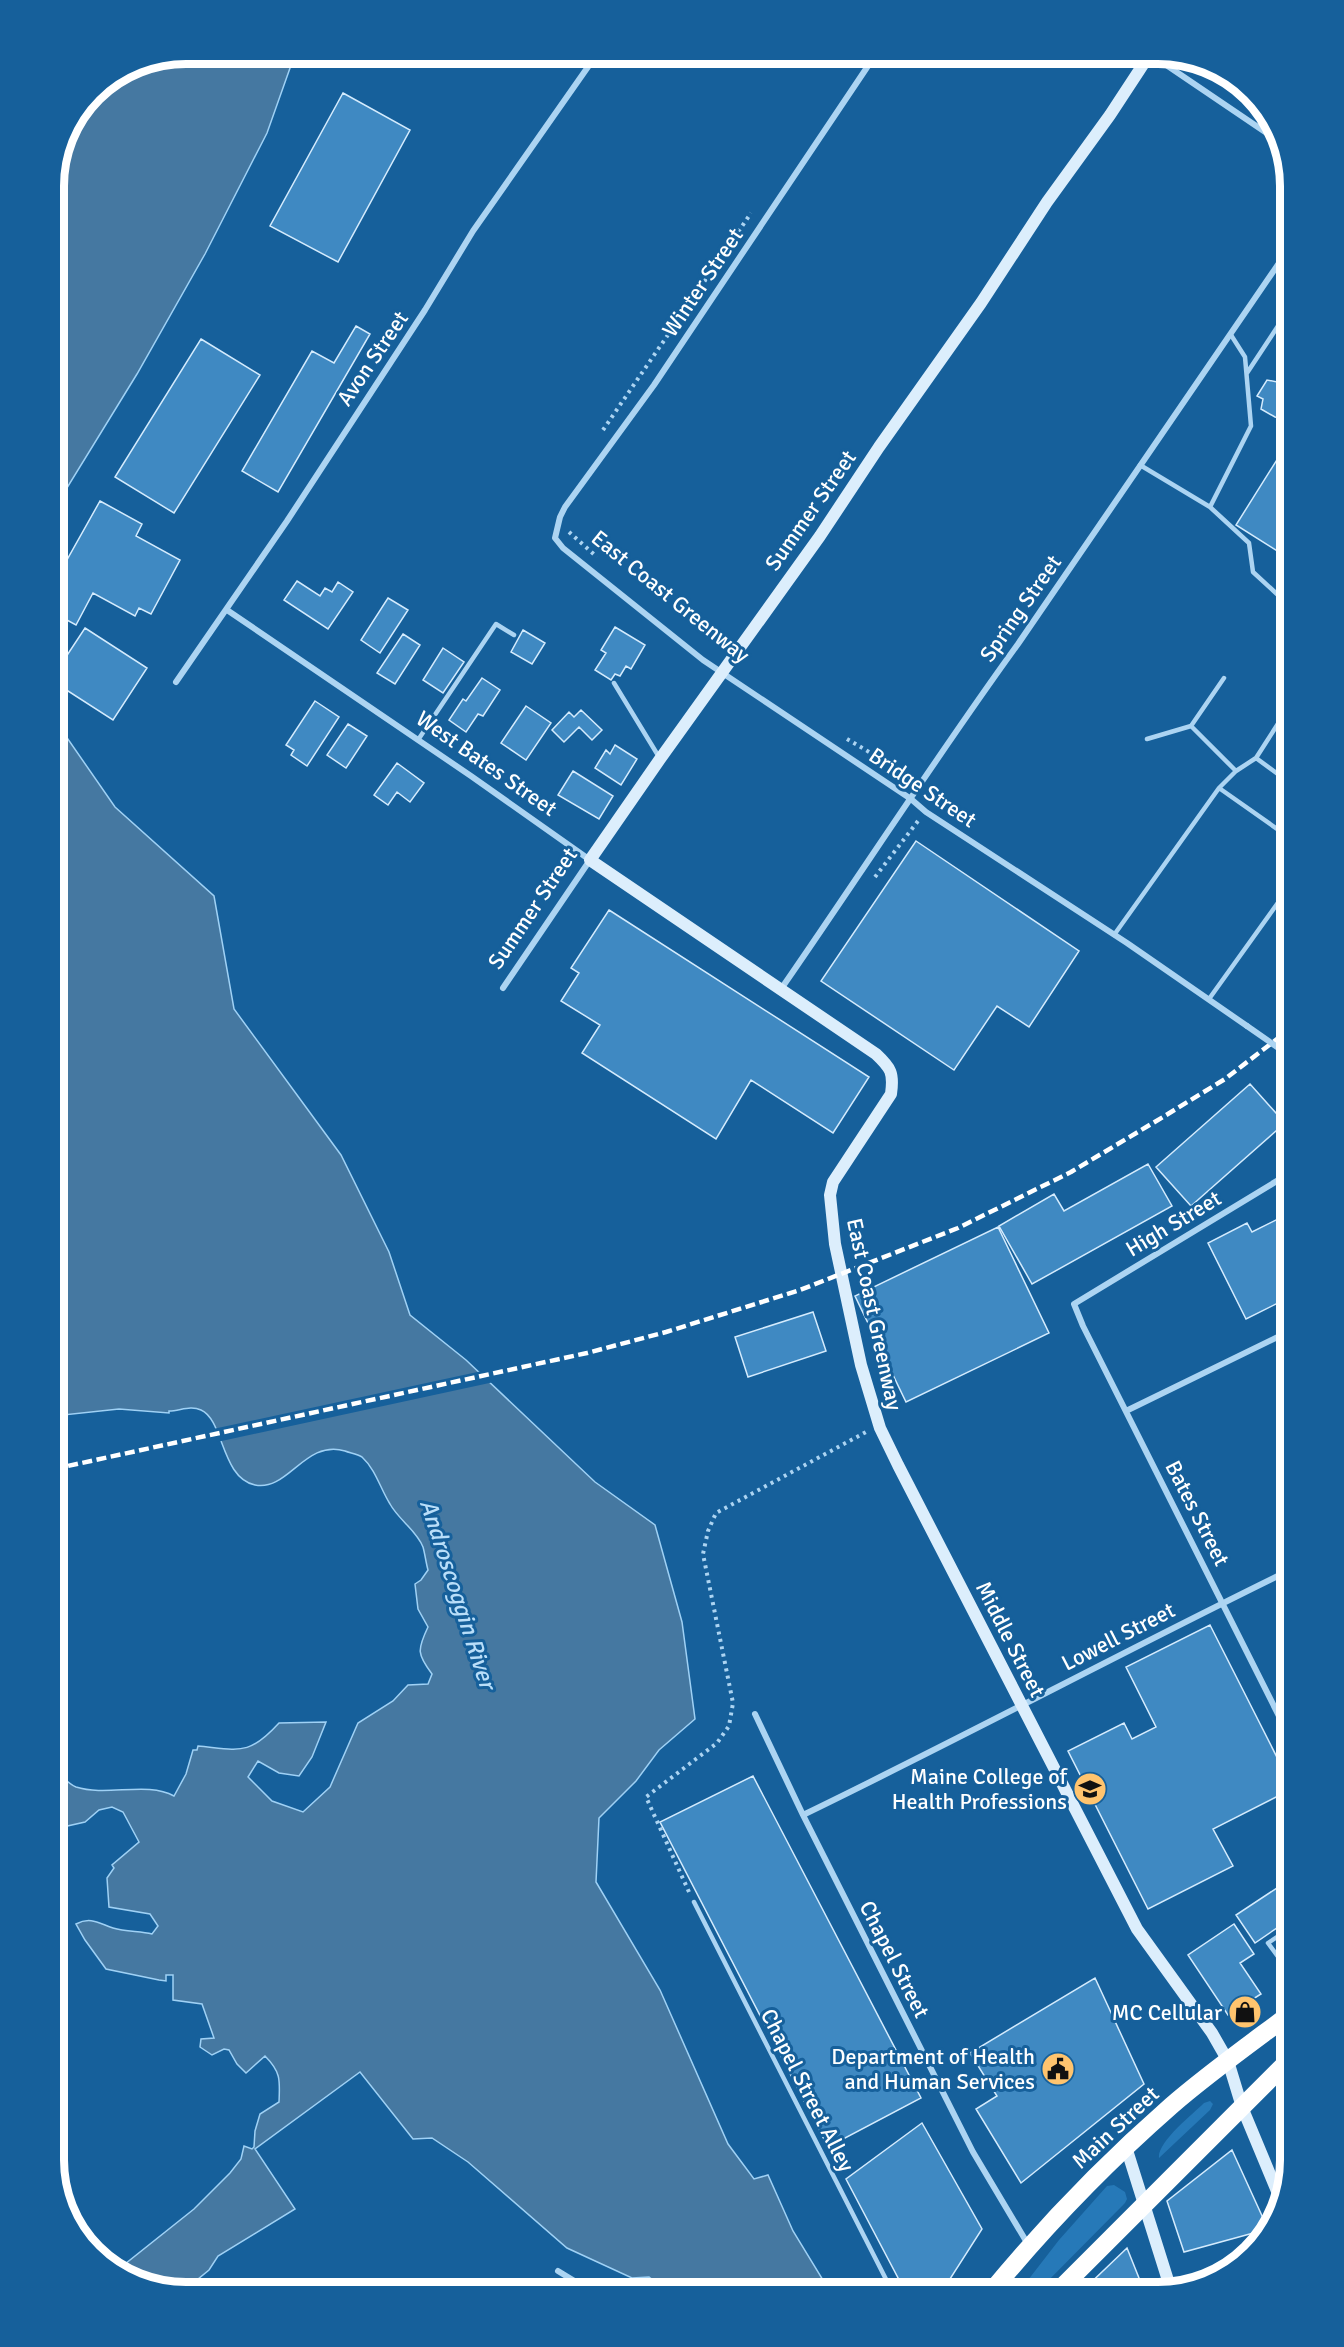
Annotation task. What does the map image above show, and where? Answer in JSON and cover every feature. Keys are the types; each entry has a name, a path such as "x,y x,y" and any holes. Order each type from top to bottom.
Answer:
{"highway":[{"name":"Main Street","path":"999,2282 1029,2246 1126,2147 1173,2105 1280,2022"},
{"path":"1067,2282 1280,2069"}],"street":[{"name":"Avon Street","path":"176,682 227,610 425,310 473,231 589,65"},
{"name":"Winter Street","path":"558,525 565,507 583,479 654,385 869,65"},
{"name":"Summer Street","path":"502,988 660,759 820,536 1143,65"},
{"path":"1166,65 1268,134"},
{"name":"Spring Street","path":"780,990 922,784 974,704 1280,262"},
{"name":"Bridge Street","path":"558,525 555,537 563,548 723,674 911,799 926,812 1114,935 1280,1049"},
{"name":"West Bates Street","path":"227,610 876,1054 888,1066 893,1079"},
{"name":"Middle Street","path":"893,1079 888,1101 833,1182 830,1195 834,1244 861,1365 879,1425 1137,1929 1212,2033 1228,2061 1242,2107 1276,2189"},
{"name":"High Street","path":"1074,1304 1280,1179"},
{"name":"Bates Street","path":"1074,1304 1280,1718"},
{"path":"1126,1411 1280,1336"},
{"name":"Lowell Street","path":"803,1815 1023,1707 1280,1575"},
{"name":"Chapel Street","path":"755,1714 803,1815 973,2152 1029,2246"},
{"path":"1126,2147 1168,2281"},
{"path":"558,2271 576,2282"}],"lane":[{"path":"1247,373 1278,326 1280,328"},
{"path":"1210,507 1251,426 1245,357 1231,335"},
{"path":"1140,465 1210,507 1249,543 1253,572 1280,597"},
{"path":"418,740 496,624 514,635"},
{"path":"1147,739 1191,726 1224,678"},
{"path":"614,683 660,759"},
{"path":"1114,935 1219,788 1236,771 1256,758 1280,721"},
{"path":"1191,726 1236,771"},
{"path":"1256,758 1280,776"},
{"path":"1219,788 1280,831"},
{"path":"1209,999 1280,900"},
{"name":"Chapel Street Alley","path":"694,1902 887,2282"},
{"path":"1279,1958 1268,1943 1280,1935"}],"path":[{"path":"603,430 752,213"},
{"name":"East Coast Greenway","path":"558,525 602,560"},
{"path":"840,735 939,795 869,884"},
{"path":"694,1902 646,1797 717,1743 729,1726 733,1703 703,1554 708,1531 716,1513 879,1425"}],"shaded area":[{"path":"1210,2101 1213,2104 1210,2110 1159,2158 1160,2151 1169,2136 1204,2103"},
{"path":"1114,2185 1125,2192 1127,2199 1125,2203 1047,2282 1027,2282 1059,2240 1107,2186"}],"water":[{"path":"178,65 291,65 267,133 205,254 137,374 65,491 65,178 69,155 77,132 90,112 106,95 125,81 147,71"},
{"name":"Androscoggin River","path":"65,734 115,807 214,896 234,1009 341,1155 389,1252 410,1315 466,1360 595,1482 655,1525 682,1622 695,1719 659,1750 636,1781 599,1818 596,1882 660,1990 728,2144 754,2179 768,2175 793,2231 824,2282 655,2282 649,2277 632,2278 567,2248 468,2162 432,2138 413,2139 360,2072 255,2149 295,2209 218,2256 209,2270 194,2282 162,2280 124,2265 194,2209 230,2173 241,2159 244,2146 252,2149 254,2147 255,2131 260,2114 279,2102 279,2082 277,2072 265,2056 246,2073 237,2064 229,2050 224,2049 212,2055 200,2047 201,2039 214,2038 202,2004 173,2000 173,1975 166,1975 166,1981 106,1969 85,1940 76,1924 86,1921 152,1934 158,1926 150,1914 109,1907 107,1878 114,1868 112,1865 139,1842 123,1812 112,1807 99,1810 85,1822 64,1827 64,1778 76,1787 88,1790 139,1789 174,1796 186,1774 193,1750 197,1750 198,1746 224,1749 243,1748 260,1741 279,1723 326,1722 312,1757 299,1776 279,1773 258,1761 248,1777 272,1801 303,1812 330,1787 358,1723 393,1701 408,1685 428,1684 432,1674 420,1652 428,1627 418,1609 415,1584 428,1570 423,1547 412,1530 393,1509 378,1479 362,1457 331,1449 319,1452 277,1481 267,1485 255,1485 244,1480 235,1472 214,1425 209,1416 201,1410 189,1408 169,1411 169,1413 119,1409 64,1415"}],"pier":[{"path":"482,1371 494,1382 217,1442 213,1429"}],"building":[{"path":"343,93 410,130 338,262 270,226"},
{"path":"356,326 370,334 278,492 242,471 312,351 334,363"},
{"path":"201,339 260,375 174,513 115,477"},
{"path":"1280,376 1280,418 1261,409 1263,399 1257,396 1267,380 1277,382"},
{"path":"1280,455 1280,553 1236,525"},
{"path":"100,501 142,524 136,536 180,560 151,614 139,608 135,616 93,593 76,625 65,619 65,564"},
{"path":"297,581 320,596 325,588 332,592 338,582 353,592 328,629 284,600"},
{"path":"388,598 408,610 380,653 361,640"},
{"path":"615,627 645,645 631,669 626,666 620,676 615,674 611,680 595,670 606,653 601,650"},
{"path":"85,628 147,668 113,720 65,689 65,659"},
{"path":"523,630 545,643 532,664 511,652"},
{"path":"403,634 420,645 395,684 377,673"},
{"path":"443,648 464,662 443,693 423,680"},
{"path":"482,678 500,690 483,716 478,714 466,732 449,720 463,699 466,701"},
{"path":"315,701 339,717 307,766 291,755 294,750 286,745"},
{"path":"526,706 551,723 526,760 501,743"},
{"path":"581,710 602,730 592,740 579,727 564,742 552,730 569,712 574,717"},
{"path":"348,724 367,736 346,768 327,755"},
{"path":"615,745 637,759 621,785 595,768 606,750 610,754"},
{"path":"397,763 424,783 410,802 397,792 388,805 374,795"},
{"path":"573,771 613,796 599,819 558,795"},
{"path":"916,841 1079,951 1029,1027 997,1006 954,1070 821,981"},
{"path":"609,910 869,1077 833,1133 751,1080 716,1139 582,1053 600,1025 561,1001 579,973 571,968"},
{"path":"1250,1084 1280,1117 1280,1127 1191,1206 1156,1167"},
{"path":"1148,1164 1172,1206 1032,1284 999,1226 1054,1194 1064,1211"},
{"path":"1280,1218 1280,1302 1246,1319 1208,1243 1247,1223 1252,1232"},
{"path":"998,1227 1049,1333 906,1402 855,1296"},
{"path":"813,1312 826,1351 748,1377 735,1337"},
{"path":"1210,1625 1280,1763 1280,1795 1213,1829 1233,1866 1148,1909 1068,1751 1124,1723 1132,1739 1156,1727 1126,1667"},
{"path":"753,1776 921,2098 828,2147 660,1822"},
{"path":"1280,1886 1280,1926 1255,1943 1236,1915"},
{"path":"1234,1924 1254,1954 1240,1963 1261,1994 1228,2015 1188,1955"},
{"name":"Department of Health and Human Services","path":"1095,1978 1144,2084 1021,2183 976,2109 997,2096 970,2053"},
{"path":"922,2123 982,2229 948,2282 900,2282 846,2179"},
{"path":"1232,2150 1264,2220 1256,2232 1184,2252 1167,2201"},
{"path":"1127,2248 1141,2282 1091,2282"}],"railway":[{"path":"64,1467 587,1353 666,1332 800,1290 958,1228 1071,1172 1225,1079 1280,1037"}],"place":[{"name":"Maine College of Health Professions","path":"1090,1789"},
{"name":"MC Cellular","path":"1245,2012"},
{"name":"Department of Health and Human Services","path":"1058,2069"}]}
